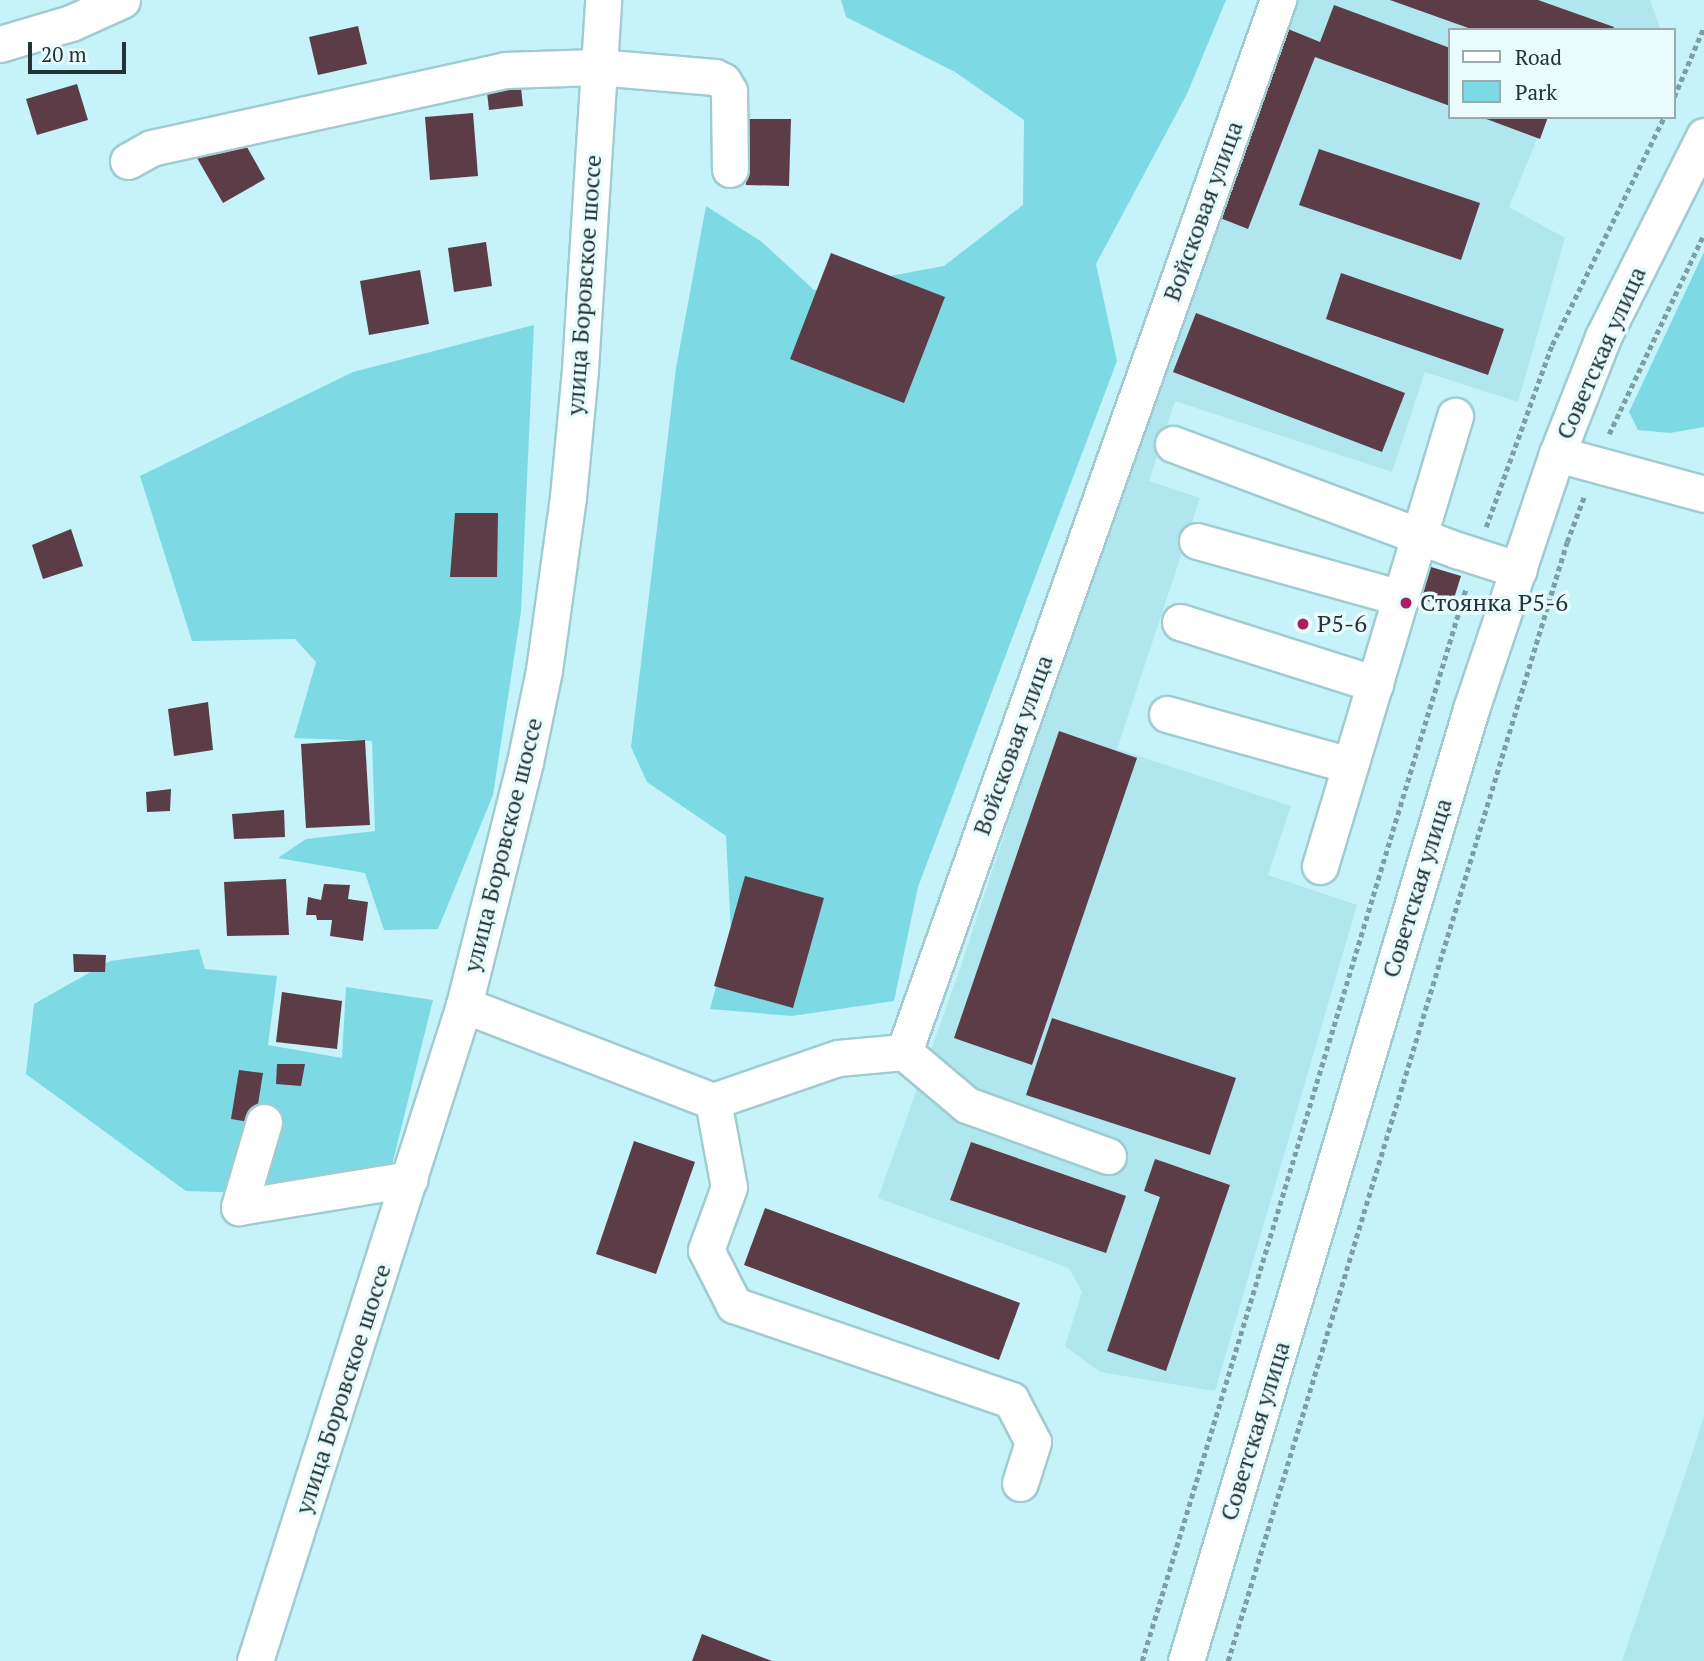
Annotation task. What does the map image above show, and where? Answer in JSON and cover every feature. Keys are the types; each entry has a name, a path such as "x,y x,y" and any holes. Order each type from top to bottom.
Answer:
{"street":[{"path":"0,44 71,23 122,0"},
{"name":"улица Боровское шоссе","path":"254,1661 464,1005 522,776 544,670 568,497 579,382 603,0"},
{"name":"Войсковая улица","path":"904,1052 1278,0"},
{"path":"128,161 150,148 505,70 598,67 715,77 723,81 729,91 730,169"},
{"name":"Советская улица","path":"1186,1661 1471,709 1557,454 1603,337 1704,136"},
{"path":"1320,866 1455,416"},
{"path":"1173,444 1419,536 1519,570"},
{"path":"1557,454 1704,494"},
{"path":"1197,541 1401,598"},
{"path":"1180,622 1375,684"},
{"path":"1167,714 1350,765"},
{"path":"464,1005 713,1101 838,1058 904,1052 967,1105 1108,1156"},
{"path":"713,1101 729,1187 706,1250 734,1304 1011,1399 1033,1442 1020,1483"},
{"path":"264,1122 239,1207 410,1179"}],"path":[{"path":"1676,92 1704,27"},
{"path":"1228,1661 1567,542 1595,464 1704,234"}],"shaded area":[{"path":"1290,0 1650,0 1660,28 1448,28 1448,119 1545,119 1509,207 1565,238 1518,402 1425,372 1392,472 1175,401 1149,481 1200,498 1117,749 1291,806 1268,875 1357,905 1215,1391 1100,1372 1065,1346 1082,1292 1069,1268 878,1198 960,969 1181,296"},
{"path":"1704,1416 1704,1661 1622,1661 1693,1451"}],"green space":[{"path":"841,0 1226,0 1187,94 1096,264 1117,361 918,887 894,1001 792,1016 710,1009 731,932 726,836 647,782 631,747 676,368 706,206 762,242 814,290 944,266 1023,205 1024,120 955,72 846,17"},
{"path":"1704,252 1704,427 1670,433 1638,430 1629,412"},
{"path":"534,325 521,612 493,795 438,929 384,930 365,873 278,858 306,839 375,831 372,741 294,738 316,662 295,639 192,641 140,476 353,372"},
{"path":"199,949 205,969 277,976 268,1045 342,1058 346,987 433,1000 390,1173 247,1193 186,1191 26,1074 34,1004 110,961"}],"building":[{"path":"1390,0 1538,0 1614,27 1614,28 1468,28"},
{"path":"1334,5 1448,47 1448,105 1315,57 1248,229 1215,216 1288,29 1320,42"},
{"path":"358,26 367,64 318,75 309,37"},
{"path":"520,79 523,106 489,110 486,83"},
{"path":"77,84 88,120 37,135 26,99"},
{"path":"473,113 478,176 430,180 425,117"},
{"path":"748,119 791,119 789,186 746,185"},
{"path":"1486,119 1547,119 1540,139"},
{"path":"239,133 265,179 223,203 197,158"},
{"path":"1319,149 1480,203 1461,260 1299,205"},
{"path":"486,242 492,286 454,292 448,248"},
{"path":"831,253 945,297 904,403 790,359"},
{"path":"420,270 429,324 369,335 360,281"},
{"path":"1341,273 1504,329 1488,375 1326,319"},
{"path":"1196,313 1405,393 1382,452 1173,372"},
{"path":"455,513 498,513 497,577 450,577"},
{"path":"71,529 83,566 43,579 32,545"},
{"path":"1431,567 1461,576 1451,608 1421,599"},
{"path":"208,702 213,750 174,756 168,709"},
{"path":"1059,731 1137,758 1032,1065 954,1038"},
{"path":"365,740 370,825 306,828 301,744"},
{"path":"171,789 170,811 147,812 146,792"},
{"path":"284,810 285,837 234,839 232,814"},
{"path":"745,876 824,898 793,1008 714,986"},
{"path":"286,879 289,935 227,936 224,882"},
{"path":"324,884 350,885 348,899 368,902 363,941 330,936 332,920 317,920 316,915 306,915 308,897 321,900"},
{"path":"73,954 106,955 105,972 74,972"},
{"path":"282,992 342,1001 337,1049 276,1042"},
{"path":"1052,1018 1236,1078 1210,1155 1026,1095"},
{"path":"277,1064 305,1064 301,1086 276,1084"},
{"path":"239,1070 263,1073 255,1123 231,1119"},
{"path":"634,1141 695,1162 656,1274 596,1254"},
{"path":"971,1142 1126,1196 1106,1253 950,1200"},
{"path":"1155,1159 1230,1185 1166,1371 1107,1351 1160,1197 1144,1191"},
{"path":"765,1208 1020,1303 999,1360 744,1265"},
{"path":"702,1634 772,1661 692,1661"}],"place":[{"name":"Стоянка Р5-6","path":"1406,603"},
{"name":"Р5-6","path":"1303,624"}]}
